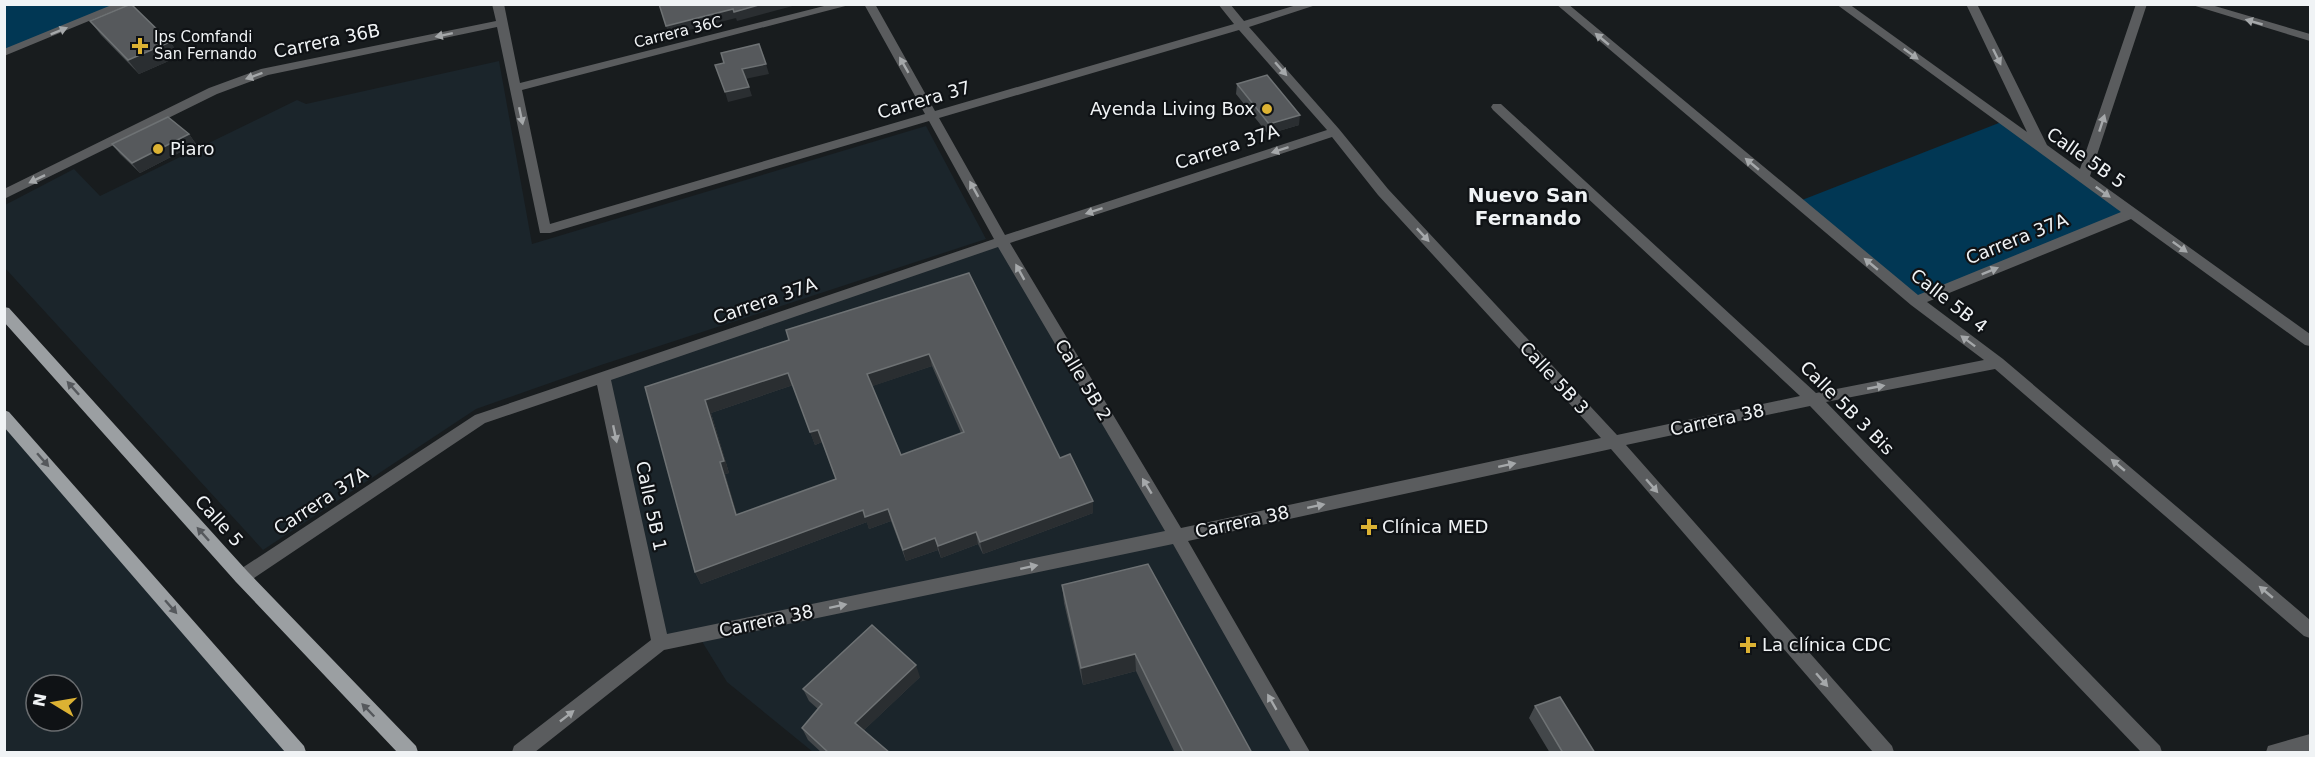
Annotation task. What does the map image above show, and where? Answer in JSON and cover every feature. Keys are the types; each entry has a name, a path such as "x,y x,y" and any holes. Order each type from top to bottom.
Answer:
{"main road":[{"name":"Calle 5","path":"4,312 242,577 409,753"},
{"path":"4,416 297,753"}],"street":[{"path":"498,4 515,88"},
{"name":"Carrera 36C","path":"515,88 848,4"},
{"name":"Calle 5B 2","path":"869,4 1037,304 1177,536 1301,753"},
{"name":"Calle 5B 3","path":"1223,4 1243,24 1335,132 1383,192 1614,442 1885,753"},
{"name":"Carrera 37","path":"515,88 545,230 1314,4"},
{"name":"Calle 5B 4","path":"1561,4 1916,302 1998,363 2310,630"},
{"name":"Calle 5B 5","path":"1841,4 2310,341"},
{"path":"1971,4 2042,149"},
{"path":"2084,178 2142,4"},
{"path":"2194,4 2310,38"},
{"path":"4,54 123,5"},
{"name":"Carrera 36B","path":"4,195 213,91 265,72 502,22"},
{"name":"Calle 5B 3 Bis","path":"1497,107 1813,399 2152,753"},
{"name":"Carrera 37A","path":"242,577 480,419 1002,241 1335,132"},
{"name":"Carrera 37A","path":"1916,302 2132,213"},
{"name":"Carrera 38","path":"521,753 660,643 1177,536 1813,399 1998,363"},
{"name":"Calle 5B 1","path":"603,377 660,643"},
{"path":"2275,753 2310,742"}],"shaded area":[{"path":"5,5 121,5 5,53"},
{"path":"499,61 532,244 926,126 986,239 601,365 476,409 263,550 5,268 5,205 74,169 100,196 297,100 306,104"},
{"path":"2004,121 2132,213 1916,301 1797,202"},
{"path":"1002,241 1177,536 1301,752 813,752 727,682 698,635 660,643 603,377"},
{"path":"4,416 180,617 297,752 5,752"}],"building":[{"name":"Ips Comfandi San Fernando","path":"131,4 170,42 128,60 90,21"},
{"path":"659,4 762,4 666,26"},
{"path":"759,44 766,64 742,69 749,87 725,92 715,65 724,63 721,53"},
{"name":"Ayenda Living Box","path":"1267,75 1300,115 1269,124 1237,84"},
{"path":"168,117 189,134 132,163 112,144"},
{"path":"969,273 1060,458 1070,454 1093,501 980,542 976,532 938,546 935,538 903,550 888,509 865,517 863,510 695,572 645,387 789,340 786,330","holes":["929,354 964,432 901,455 867,374","788,373 810,432 818,430 836,479 736,515 720,462 724,461 705,400"]},
{"path":"1148,564 1252,753 1184,753 1135,654 1081,668 1062,585"},
{"path":"872,625 916,665 855,723 890,753 829,753 802,728 822,704 803,689"},
{"path":"1560,697 1595,753 1563,753 1535,706"}],"place":[{"name":"Ips Comfandi San Fernando","path":"140,46"},
{"name":"Ayenda Living Box","path":"1267,109"},
{"name":"Piaro","path":"158,149"},
{"name":"Clínica MED","path":"1369,527"},
{"name":"La clínica CDC","path":"1748,645"}],"district":[{"name":"Nuevo San Fernando","path":"1528,206"}]}
